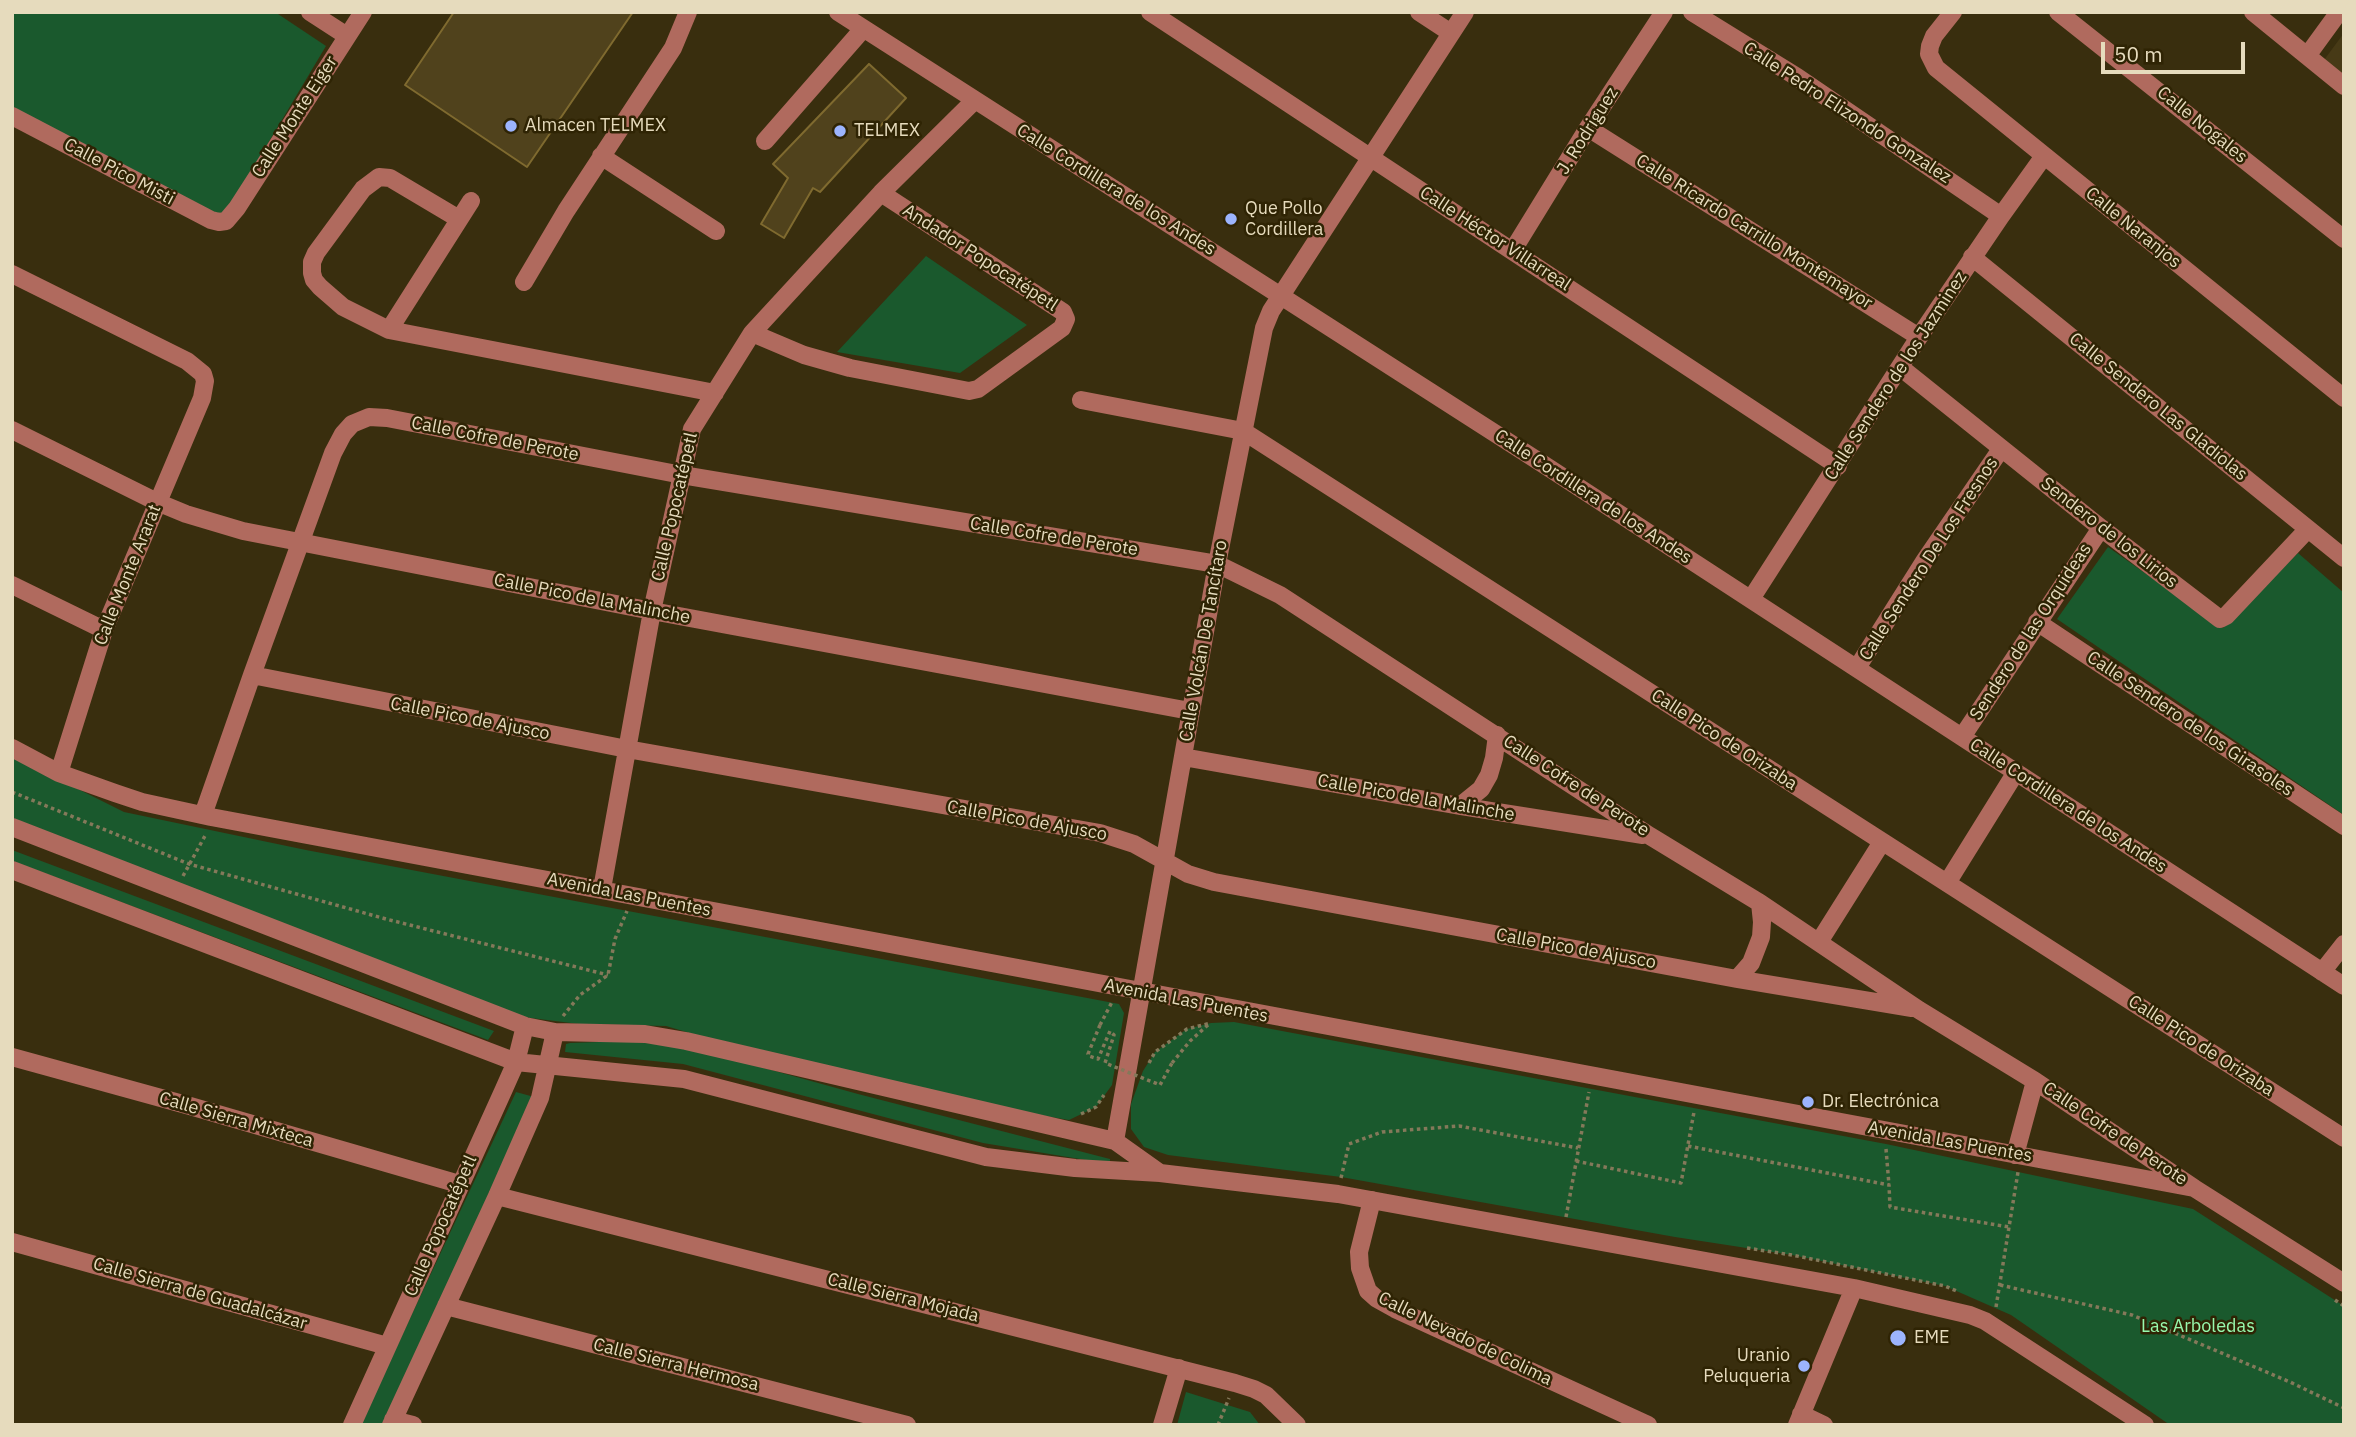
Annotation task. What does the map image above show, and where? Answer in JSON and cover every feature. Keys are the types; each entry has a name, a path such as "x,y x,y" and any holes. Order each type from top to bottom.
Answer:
{"street":[{"path":"310,12 347,36"},
{"name":"Calle Monte Eiger","path":"226,220 237,208 363,12"},
{"path":"524,282 601,156 673,48 688,12"},
{"name":"Calle Cordillera de los Andes","path":"838,12 1281,295 2344,986"},
{"name":"Calle Héctor Villarreal","path":"1150,12 1838,466"},
{"path":"1419,12 1451,33"},
{"name":"Calle Volcán De Tancítaro","path":"1115,1141 1190,710 1264,328 1281,295 1372,159 1465,12"},
{"name":"J. Rodriguez","path":"1513,250 1664,12"},
{"name":"Calle Pedro Elizondo Gonzalez","path":"1692,12 1797,77 2001,216"},
{"name":"Calle Naranjos","path":"1953,12 1934,36 1929,54 1936,68 2344,398"},
{"name":"Calle Nogales","path":"2058,12 2195,118 2344,239"},
{"path":"2253,12 2344,86"},
{"path":"2307,56 2339,12"},
{"path":"765,141 863,29"},
{"name":"Calle Popocatépetl","path":"601,889 652,611 692,429 752,333 881,193 974,101"},
{"name":"Calle Pico Misti","path":"12,116 211,220 226,220"},
{"name":"Calle Ricardo Carrillo Montemayor","path":"1588,128 1919,337"},
{"path":"601,156 716,231"},
{"name":"Calle Sendero de los Jazminez","path":"1751,599 1919,337 2044,156"},
{"path":"460,219 390,178 379,177 363,189 316,253 312,262 312,273 320,287 343,307 389,330 715,393"},
{"name":"Andador Popocatépetl","path":"752,333 804,355 850,368 969,391 978,388 1062,328 1066,319 1063,312 881,193"},
{"path":"389,330 471,201"},
{"name":"Calle Sendero Las Gladiolas","path":"1972,257 2344,558"},
{"name":"Calle Monte Ararat","path":"12,274 187,361 203,374 205,381 202,398 104,630 59,773"},
{"name":"Sendero de los Lirios","path":"1900,367 2220,619 2226,616 2308,529"},
{"name":"Calle Pico de Orizaba","path":"1081,400 1243,430 2344,1138"},
{"name":"Calle Cofre de Perote","path":"207,816 252,675 333,453 342,434 352,424 369,417 387,418 682,475 1217,564 1280,595 1650,836 1760,903 1919,1010 2035,1080 2194,1188"},
{"name":"Calle Pico de la Malinche","path":"12,430 157,502 216,524 652,611 1190,710"},
{"name":"Calle Sendero De Los Fresnos","path":"1857,668 1925,560 2001,449"},
{"name":"Sendero de las Orquideas","path":"1962,737 2101,527"},
{"path":"12,585 104,630"},
{"name":"Calle Sendero de los Girasoles","path":"2037,622 2344,826"},
{"name":"Calle Pico de Ajusco","path":"252,675 627,749 1100,833 1134,844 1195,877 1214,882 1919,1010"},
{"path":"1460,806 1481,789 1489,775 1497,735"},
{"name":"Avenida Las Puentes","path":"12,748 59,773 142,802 207,816 601,889 1117,998 1142,993 2017,1163 2194,1188 2344,1283"},
{"name":"Calle Pico de la Malinche","path":"1183,757 1460,806 1650,836"},
{"path":"1947,883 2016,772"},
{"path":"14,833 525,1026 555,1032 645,1034 686,1041 1115,1141 1160,1173"},
{"path":"1819,942 1882,842"},
{"path":"12,870 516,1062 684,1079 986,1157 1076,1168 1160,1173 1338,1194 1854,1288 1970,1315 1985,1321 2145,1425"},
{"path":"1737,979 1751,963 1759,945 1762,922 1760,903"},
{"path":"2322,972 2344,944"},
{"name":"Calle Popocatépetl","path":"352,1425 516,1062 525,1026"},
{"name":"Calle Popocatépetl","path":"392,1422 540,1098 555,1032"},
{"name":"Calle Sierra Mixteca","path":"12,1057 459,1184"},
{"name":"Calle Cofre de Perote","path":"2017,1163 2035,1080"},
{"name":"Calle Sierra Mojada","path":"497,1196 1235,1383 1266,1395 1297,1425"},
{"name":"Calle Nevado de Colima","path":"1371,1200 1359,1252 1360,1268 1368,1291 1408,1315 1648,1425"},
{"name":"Calle Sierra de Guadalcázar","path":"12,1242 387,1346"},
{"path":"1824,1425 1799,1420 1854,1288"},
{"name":"Calle Sierra Hermosa","path":"446,1306 907,1425"},
{"path":"1161,1425 1179,1368"},
{"path":"392,1422 413,1425"}],"path":[{"path":"12,792 189,864 386,919 608,975"},
{"path":"179,884 208,829 207,816"},
{"path":"555,1032 557,1022 580,995 608,975 615,939 627,911"},
{"path":"1099,999 1117,998"},
{"path":"1117,998 1100,1025 1088,1056 1098,1059 1110,1031 1114,1035 1105,1063 1160,1085 1172,1063 1190,1041 1211,1023"},
{"path":"1139,1082 1155,1052 1187,1029 1222,1023"},
{"path":"1114,1072 1116,1060"},
{"path":"1078,1116 1096,1107 1112,1085"},
{"path":"1566,1217 1589,1088"},
{"path":"1576,1161 1681,1183 1695,1107"},
{"path":"1341,1177 1349,1144 1382,1132 1459,1126 1578,1148"},
{"path":"1886,1144 1890,1207 2009,1227"},
{"path":"1688,1146 1889,1185"},
{"path":"1996,1309 2017,1163"},
{"path":"2000,1285 2132,1315 2290,1382 2344,1408"},
{"path":"2332,1298 2344,1306"},
{"path":"1218,1425 1235,1383"}],"shaded area":[{"path":"2344,33 2344,77 2324,60"}],"green space":[{"path":"12,12 275,12 326,46 224,217 12,110"},
{"path":"926,256 1027,325 960,373 837,352"},
{"path":"2108,547 2223,628 2298,553 2344,593 2344,815 2057,619"},
{"path":"12,756 124,812 306,850 1119,1004 1124,1013 1112,1085 1096,1107 1069,1120 1027,1113 727,1044 666,1026 579,1024 523,1017 12,819"},
{"path":"12,850 494,1031 488,1040 12,861"},
{"name":"Las Arboledas","path":"1234,1022 1886,1144 2193,1209 2344,1306 2344,1425 2170,1425 2011,1315 1945,1286 1792,1255 1675,1237 1341,1177 1168,1155 1144,1147 1131,1129 1131,1104 1143,1071 1155,1052 1187,1029 1211,1023"},
{"path":"628,1041 692,1048 1110,1159 1110,1164 983,1143 683,1064 565,1052 566,1044 570,1043"},
{"path":"516,1092 538,1098 384,1425 360,1425"},
{"path":"1186,1392 1250,1412 1260,1425 1177,1425"}],"building":[{"name":"Almacen TELMEX","path":"454,12 633,12 527,167 405,85"},
{"name":"TELMEX","path":"869,64 906,98 820,192 813,188 784,238 761,224 788,178 773,164"}],"place":[{"name":"Almacen TELMEX","path":"511,126"},
{"name":"TELMEX","path":"840,131"},
{"name":"Que Pollo Cordillera","path":"1231,219"},
{"name":"Dr. Electrónica","path":"1808,1102"},
{"name":"EME","path":"1898,1338"},
{"name":"Uranio Peluqueria","path":"1804,1366"}]}
